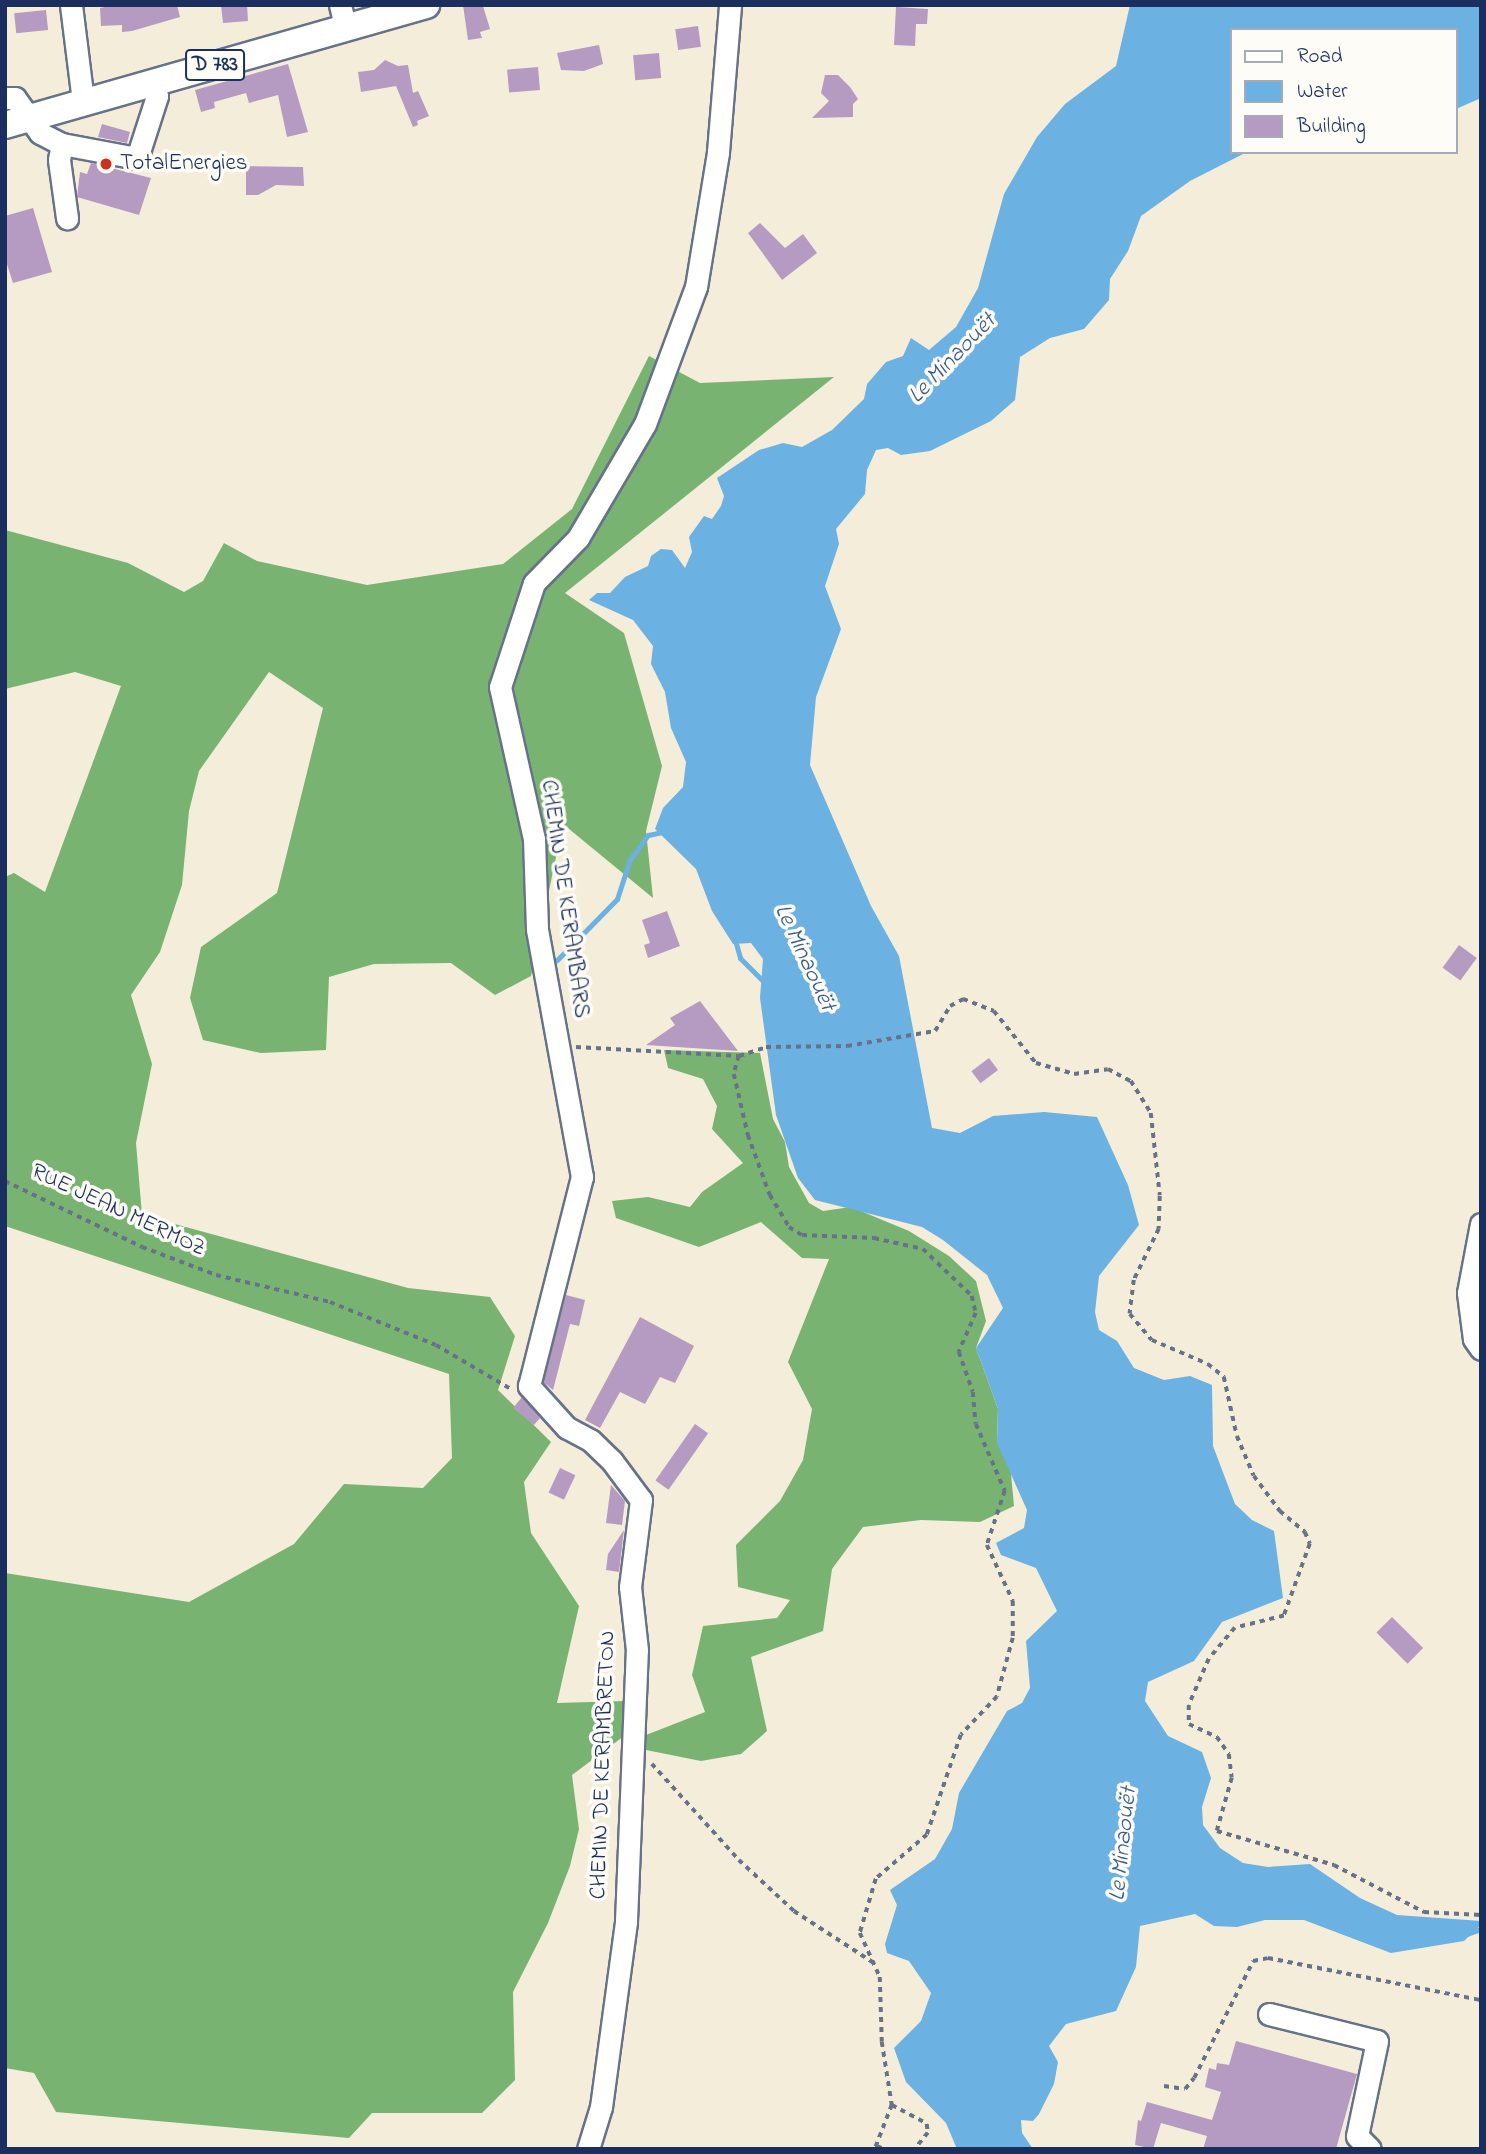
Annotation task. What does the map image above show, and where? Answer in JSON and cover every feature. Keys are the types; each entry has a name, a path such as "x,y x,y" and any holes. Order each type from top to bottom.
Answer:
{"main road":[{"name":"D 783","path":"18,121 153,82 343,17 426,5"}],"street":[{"path":"71,5 83,102"},
{"name":"CHEMIN DE KERAMBARS","path":"529,1386 582,1177 537,929 534,839 500,687 534,583 578,538 645,424 696,287 718,152 730,5"},
{"path":"5,98 15,98 18,121 62,144 137,158 157,96 153,82"},
{"path":"62,144 59,160 67,218"},
{"path":"1481,1224 1468,1293 1474,1339 1481,1349"},
{"name":"CHEMIN DE KERAMBRETON","path":"529,1386 567,1428 590,1440 612,1461 641,1500 630,1587 638,1650 626,1922 601,2107 588,2149"},
{"path":"1269,2014 1377,2041 1357,2136 1370,2149"}],"path":[{"path":"560,1045 660,1055 739,1056 782,1048 847,1046 940,1028 957,1000 980,1002 994,1011 1036,1063 1061,1072 1100,1068 1121,1075 1137,1087 1151,1112 1159,1172 1159,1229 1134,1280 1129,1314 1152,1340 1208,1364 1224,1377 1237,1436 1254,1476 1280,1511 1306,1532 1310,1544 1284,1616 1235,1628 1209,1659 1188,1704 1187,1720 1193,1729 1217,1737 1229,1754 1232,1778 1217,1831 1334,1865 1424,1912 1481,1915"},
{"path":"739,1056 734,1074 748,1135 771,1195 789,1227 802,1235 853,1236 922,1249 972,1296 976,1313 959,1352 973,1392 976,1424 1005,1491 986,1545 1013,1601 1013,1638 997,1697 961,1735 927,1835 876,1879 860,1933 875,1964 892,2105 876,2148 884,2149"},
{"name":"RUE JEAN MERMOZ","path":"5,1181 142,1247 216,1275 330,1302 436,1345 514,1391 529,1386"},
{"path":"635,1744 739,1860 794,1911 875,1964"},
{"path":"892,2105 927,2124 928,2133 915,2149"}],"green space":[{"path":"649,356 700,383 834,377 565,593 624,633 662,766 646,831 653,898 563,824 531,976 495,995 451,963 374,964 329,977 326,1050 261,1053 203,1040 190,998 201,947 277,893 323,708 269,672 199,771 189,811 182,885 160,952 131,995 152,1064 136,1143 142,1215 408,1288 490,1297 515,1336 498,1390 551,1442 524,1482 531,1533 579,1606 557,1703 625,1701 624,1736 572,1775 579,1829 570,1866 548,1923 513,1992 515,2080 482,2113 372,2113 349,2138 56,2112 34,2073 5,2068 5,1573 189,1602 294,1544 344,1484 423,1488 452,1458 449,1374 5,1226 5,877 14,873 45,892 121,686 75,672 5,689 5,530 128,563 184,592 203,581 224,543 257,561 367,585 503,564 572,509"},
{"path":"664,1050 760,1053 773,1119 785,1142 789,1167 809,1203 823,1211 851,1207 909,1231 949,1256 976,1281 986,1321 976,1348 998,1409 997,1442 1010,1463 1014,1506 980,1522 921,1520 863,1527 832,1569 823,1631 751,1657 767,1731 741,1754 701,1761 646,1750 646,1735 705,1712 692,1675 703,1626 777,1618 790,1600 738,1587 736,1545 780,1501 803,1460 812,1409 788,1362 829,1259 802,1258 761,1222 699,1247 616,1218 612,1201 648,1197 690,1207 702,1192 743,1163 712,1129 717,1106 703,1079 668,1068"}],"water":[{"name":"Le Minaouët","path":"1130,5 1481,7 1481,98 1458,108 1458,28 1230,28 1230,154 1243,154 1190,181 1141,216 1128,251 1110,279 1109,300 1084,329 1050,338 1020,357 1015,400 991,421 930,451 901,455 888,448 876,450 867,470 865,494 836,529 839,544 825,586 841,629 816,697 810,765 871,906 899,956 932,1128 960,1133 993,1116 1044,1112 1097,1117 1128,1185 1139,1225 1099,1276 1095,1312 1099,1330 1117,1341 1134,1368 1164,1380 1190,1376 1212,1385 1213,1446 1235,1504 1252,1520 1274,1531 1283,1598 1222,1622 1194,1661 1148,1682 1145,1701 1168,1736 1202,1752 1211,1778 1202,1807 1203,1825 1220,1848 1243,1863 1268,1867 1310,1864 1360,1898 1397,1915 1481,1921 1481,1925 1464,1941 1391,1953 1304,1920 1265,1920 1237,1927 1214,1926 1195,1914 1140,1926 1136,1967 1116,2011 1066,2024 1049,2046 1058,2062 1054,2084 1033,2121 1021,2120 1022,2133 1033,2149 957,2149 946,2123 906,2082 894,2048 921,2021 931,1993 909,1961 887,1953 885,1944 897,1905 890,1890 935,1859 952,1829 959,1793 1007,1711 1022,1703 1030,1688 1026,1641 1057,1611 1036,1568 1001,1555 996,1543 1024,1528 1027,1510 997,1443 998,1409 976,1348 1003,1308 987,1275 943,1240 922,1227 815,1200 798,1178 776,1115 760,998 763,959 751,943 733,944 712,911 696,869 655,829 663,808 683,787 686,762 671,728 665,692 651,664 653,646 633,620 589,600 597,593 610,593 625,577 648,566 651,556 661,549 672,550 685,568 692,552 689,537 704,516 712,519 721,506 724,496 717,478 759,450 783,443 802,447 832,430 864,399 867,384 886,362 903,356 911,338 929,350 956,327 978,288 1004,194 1037,137 1065,104 1116,66"}],"building":[{"path":"114,5 177,5 180,17 122,32 122,25 101,26 100,8"},
{"path":"221,5 247,5 248,21 223,23"},
{"path":"463,5 483,6 490,29 480,32 482,38 468,40"},
{"path":"896,7 928,9 927,24 916,24 915,46 894,45"},
{"path":"46,10 48,30 16,33 14,13"},
{"path":"698,26 701,47 678,50 675,29"},
{"path":"599,45 603,64 584,71 561,70 557,53"},
{"path":"659,53 661,78 635,80 633,55"},
{"path":"385,60 398,66 408,65 413,93 418,91 429,116 417,121 418,125 413,127 396,86 361,92 358,72 374,70"},
{"path":"288,64 308,132 287,137 278,95 249,103 246,93 214,102 215,108 201,112 195,90"},
{"path":"538,67 540,90 509,93 507,70"},
{"path":"825,75 838,75 858,99 853,104 853,117 812,118 829,101 821,93"},
{"path":"102,124 130,132 127,143 98,137"},
{"path":"91,163 151,178 139,215 77,197 80,172 87,174"},
{"path":"246,166 303,167 304,186 276,185 258,195 246,195"},
{"path":"33,208 52,272 13,283 5,258 5,216"},
{"path":"760,223 785,248 803,234 817,253 782,280 748,233"},
{"path":"667,911 680,946 648,958 644,945 650,943 642,920"},
{"path":"1459,945 1477,958 1460,981 1443,968"},
{"path":"700,1001 738,1051 646,1045 675,1025 670,1018"},
{"path":"989,1058 998,1070 980,1083 971,1071"},
{"path":"566,1295 585,1300 579,1326 570,1324 553,1390 543,1382"},
{"path":"640,1317 694,1346 675,1383 660,1377 645,1404 620,1392 600,1428 585,1420"},
{"path":"522,1397 540,1418 534,1425 513,1408"},
{"path":"695,1424 708,1433 669,1490 655,1481"},
{"path":"560,1468 575,1475 564,1500 549,1492"},
{"path":"611,1485 625,1501 622,1525 606,1523"},
{"path":"624,1530 619,1572 606,1570 608,1554"},
{"path":"1392,1617 1423,1648 1408,1664 1376,1633"},
{"path":"1236,2041 1357,2074 1336,2149 1203,2149 1207,2136 1161,2123 1153,2149 1135,2145 1138,2120 1141,2121 1147,2102 1212,2120 1221,2092 1205,2087 1209,2068 1216,2070 1217,2063 1229,2065"}],"waterway":[{"path":"557,960 617,899 629,861 648,835 662,832"},
{"path":"735,940 740,958 766,984"},
{"path":"1467,1934 1481,1929"}],"place":[{"name":"TotalEnergies","path":"106,164"}]}
